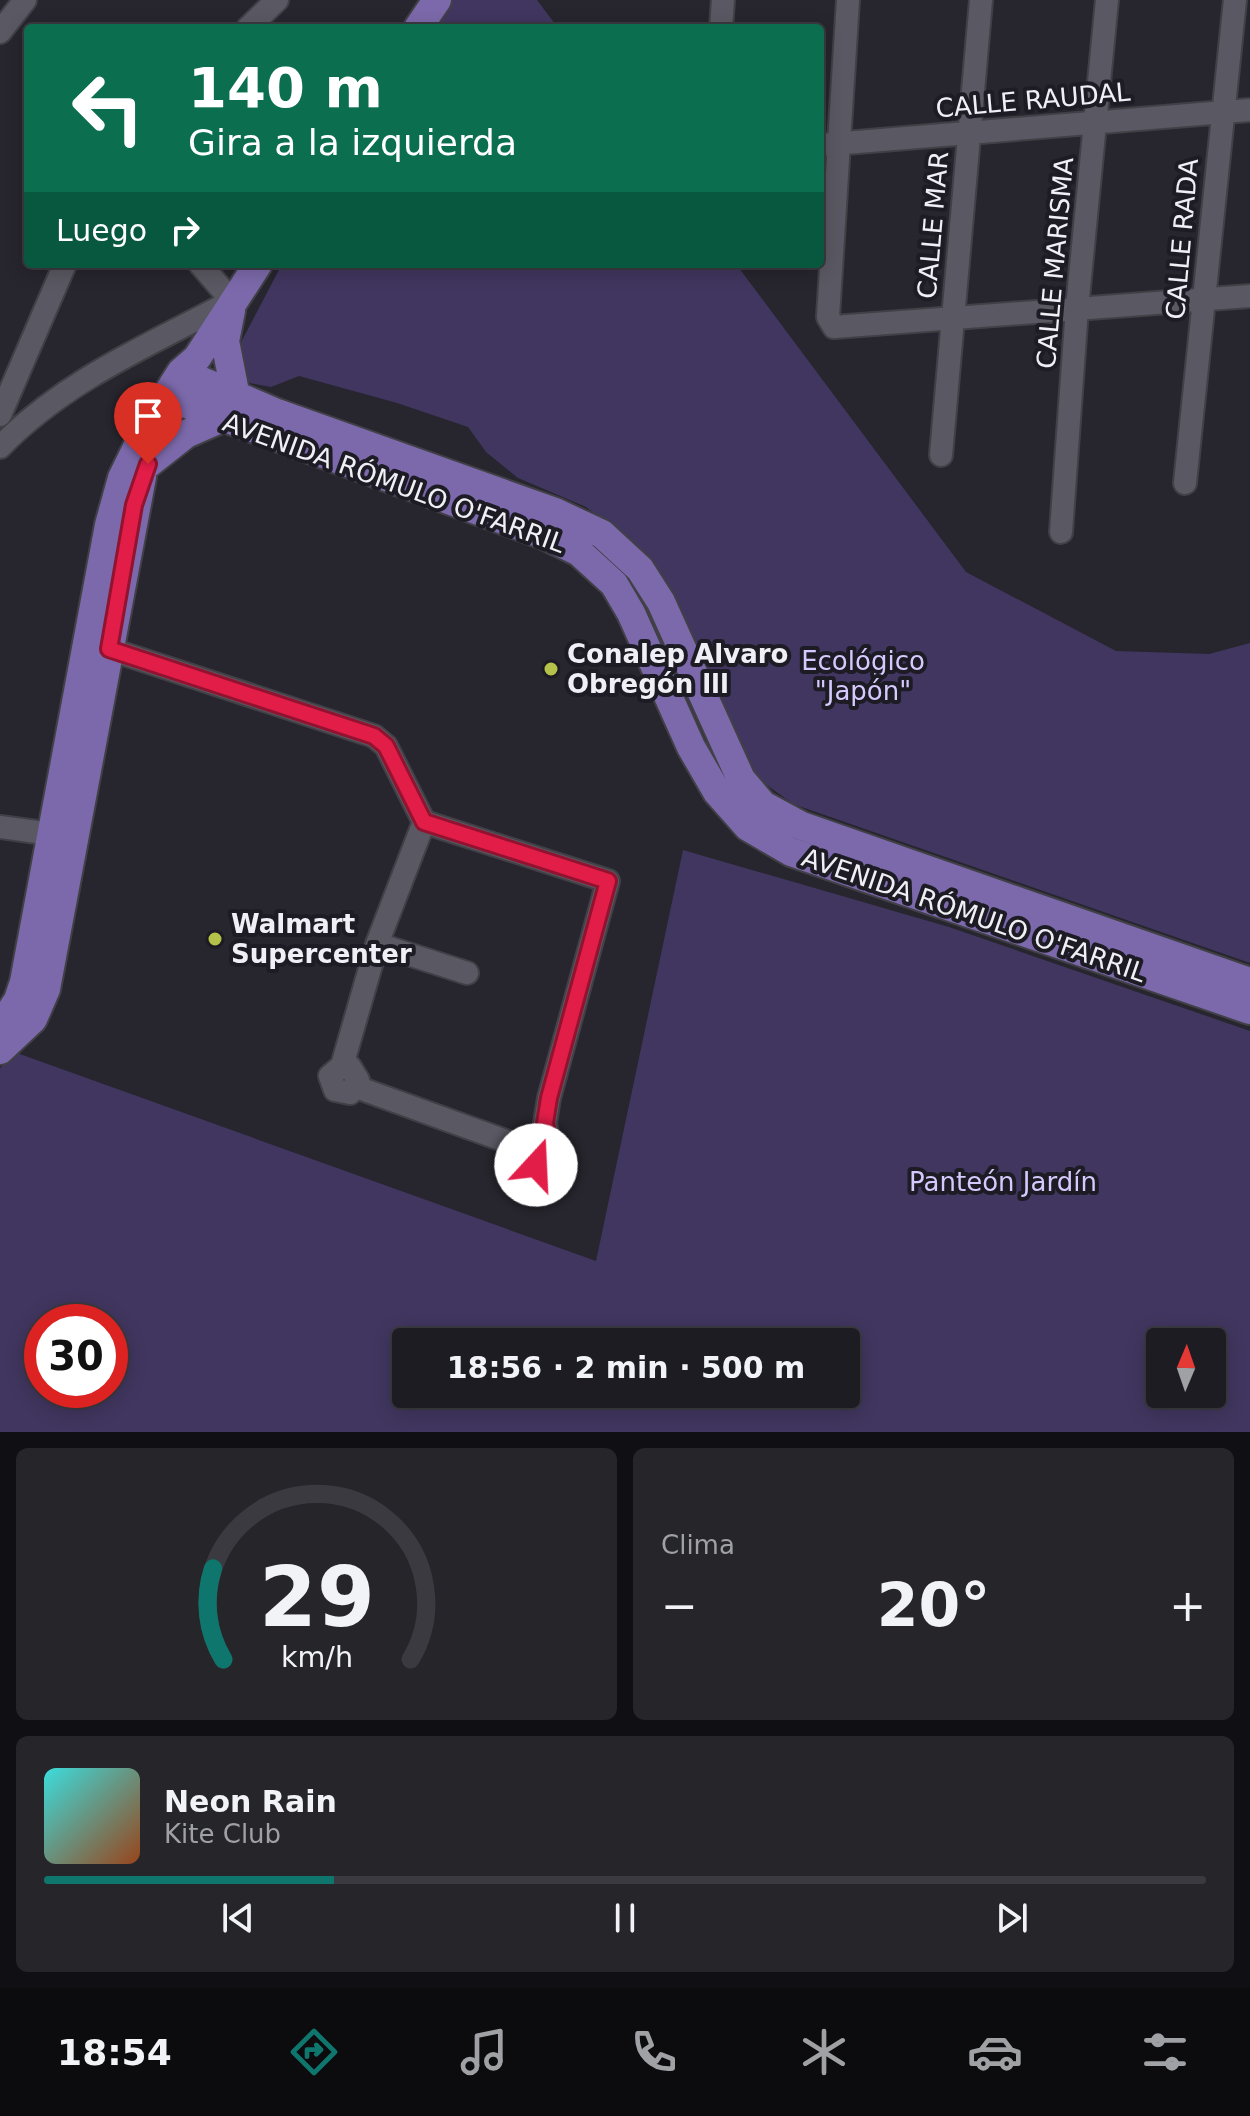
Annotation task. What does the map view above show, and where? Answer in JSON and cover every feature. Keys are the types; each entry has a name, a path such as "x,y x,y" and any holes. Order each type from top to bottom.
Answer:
{"main road":[{"path":"421,24 437,0"},
{"path":"0,1028 18,1000 24,982 109,525 130,460 184,382 255,268"},
{"path":"148,464 186,434 242,413 225,341 232,301"},
{"path":"0,1050 33,1019 46,989 134,505 148,464 184,382"},
{"name":"AVENIDA RÓMULO O'FARRIL","path":"184,382 242,413 544,535 579,552 599,567 631,613 691,747 717,792 748,827 769,840 842,872 1250,1010"},
{"name":"AVENIDA RÓMULO O'FARRIL","path":"242,413 579,521 616,544 640,569 661,602 741,779 763,805 802,826 1250,982"}],"street":[{"path":"0,32 25,0"},
{"path":"252,24 277,0"},
{"path":"721,24 723,0"},
{"path":"848,0 830,145 828,317 834,327 844,329 1250,296"},
{"name":"CALLE MAR","path":"941,455 981,0"},
{"name":"CALLE MARISMA","path":"1061,532 1077,308 1107,0"},
{"name":"CALLE RADA","path":"1185,483 1235,0"},
{"name":"CALLE RAUDAL","path":"830,145 1250,110"},
{"path":"0,415 63,268"},
{"path":"0,447 44,406 79,381 232,301 203,268"},
{"path":"109,649 374,736 386,746 424,822 608,881 549,1098 545,1150 356,1087 342,1094 330,1084 335,1069 342,1066 377,944 424,822"},
{"path":"0,827 51,834"},
{"path":"377,944 467,973"}],"green space":[{"path":"450,0 537,0 555,24 434,24"},
{"name":"Ecológico \"Japón\"","path":"280,268 739,268 966,572 1116,651 1209,654 1250,643 1250,963 793,804 757,778 738,750 613,528 586,507 518,478 486,452 468,427 397,403 299,376 271,387 250,383 238,368 238,348"},
{"name":"Panteón Jardín","path":"683,850 949,927 1250,1031 1250,1432 0,1432 0,1068 17,1053 596,1261"}],"place":[{"name":"Conalep Alvaro Obregón lll","path":"551,669"},
{"name":"Walmart Supercenter","path":"215,939"}],"route":[{"path":"148,464 134,505 109,649 374,736 386,746 424,822 608,881 549,1098 545,1123 550,1148 539,1153 536,1165"}]}
